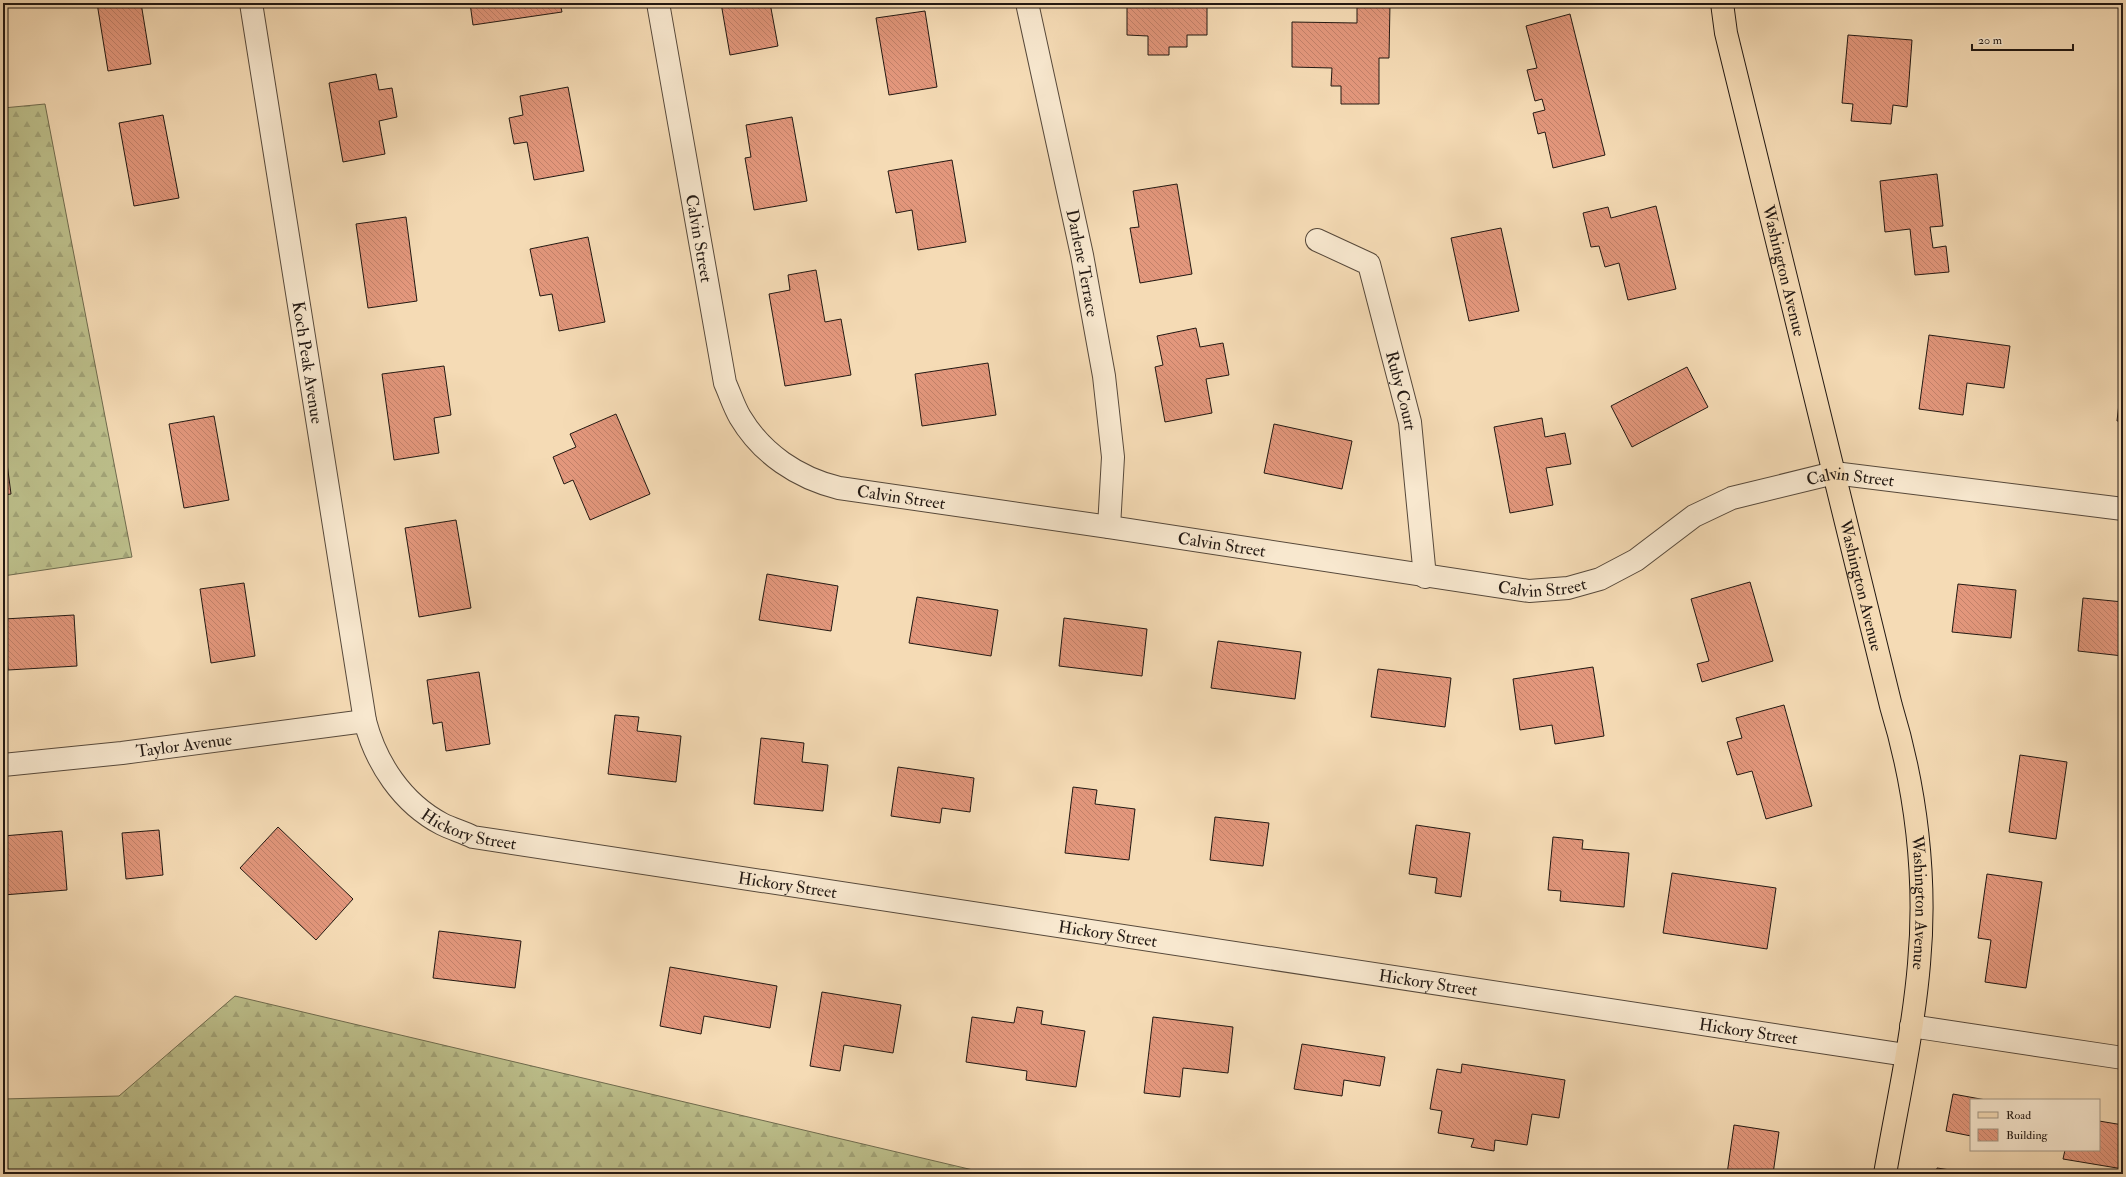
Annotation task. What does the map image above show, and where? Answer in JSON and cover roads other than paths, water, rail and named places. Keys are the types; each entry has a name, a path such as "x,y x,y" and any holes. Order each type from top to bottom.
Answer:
{"main road":[{"name":"Washington Avenue","path":"1722,3 1728,41 1898,730 1913,799 1921,881 1919,964 1911,1026 1885,1174"}],"street":[{"name":"Koch Peak Avenue","path":"251,3 365,721"},
{"name":"Calvin Street","path":"658,3 725,383 739,416 761,446 789,468 824,484 839,488 1109,527 1425,577 1529,591 1568,588 1600,579 1636,560 1694,516 1732,498 1834,473 2123,509"},
{"name":"Darlene Terrace","path":"1027,3 1082,255 1104,376 1113,457 1109,527"},
{"name":"Ruby Court","path":"1317,240 1369,264 1410,422 1425,577"},
{"name":"Taylor Avenue","path":"3,764 122,753 365,721"},
{"name":"Hickory Street","path":"365,721 370,742 388,775 410,801 441,823 473,837 1906,1055"},
{"path":"1911,1026 2123,1058"}]}
